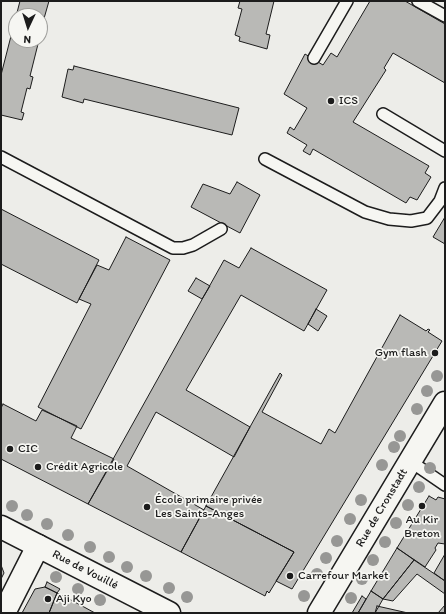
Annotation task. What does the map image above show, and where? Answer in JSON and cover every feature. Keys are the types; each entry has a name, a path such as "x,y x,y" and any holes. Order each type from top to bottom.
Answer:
{"street":[{"name":"Rue de Cronstadt","path":"319,613 445,403"},
{"name":"Rue de Vouillé","path":"1,527 169,613"},
{"path":"4,613 38,546"}],"lane":[{"path":"314,58 347,1"},
{"path":"418,1 445,16"},
{"path":"383,114 445,151"},
{"path":"1,157 173,248 183,248 193,245 221,229"},
{"path":"265,159 366,212 389,219 412,221 426,218 440,201 445,188"},
{"path":"410,461 445,485"}],"building":[{"path":"20,1 49,1 47,8 18,8"},
{"path":"240,1 274,1 266,34 270,35 267,49 239,41 240,37 235,35 242,9 238,8"},
{"name":"ICS","path":"370,1 405,1 445,24 445,83 393,53 384,68 386,70 353,122 429,166 425,173 431,177 417,200 410,197 406,203 313,149 310,155 303,151 307,145 287,133 290,127 294,130 307,108 284,94 305,54 323,65 331,53 337,57"},
{"path":"8,48 37,48 30,76 33,77 30,89 27,88 21,112 24,113 22,120 1,115 1,75"},
{"path":"74,66 239,108 232,135 84,99 83,103 62,97 68,69 73,70"},
{"path":"237,182 260,195 240,233 191,207 203,184 230,194"},
{"path":"1,209 99,260 77,303 1,264"},
{"path":"445,217 445,244 433,237"},
{"path":"126,237 170,260 81,429 38,407 91,304 79,299 97,265 109,270"},
{"path":"251,248 327,290 304,331 241,295 186,390 250,427 234,457 156,412 127,466 204,510 181,552 88,504 224,260 239,268"},
{"path":"196,278 210,286 202,299 188,291"},
{"path":"316,309 327,316 318,331 308,324"},
{"path":"400,315 426,331 428,329 430,330 428,332 442,341 292,589 276,581 294,552 206,506 280,373 282,375 262,412 321,444 329,429 335,433"},
{"path":"3,404 36,421 42,410 77,426 71,438 114,459 88,504 1,459 1,408"},
{"path":"429,496 436,500 438,497 445,499 445,544 438,543 435,548 436,550 425,567 397,548"},
{"path":"206,506 294,552 269,593 267,591 265,596 181,552"},
{"path":"397,548 414,560 383,599 371,591"},
{"path":"445,554 445,581 434,573"},
{"path":"414,560 445,581 445,594 417,574 393,601 383,599"},
{"path":"1,565 4,573 1,579"},
{"path":"47,582 60,589 57,593 45,587"},
{"path":"45,587 57,593 49,613 22,613 35,589"},
{"path":"371,591 383,599 375,613 358,613"},
{"path":"57,593 73,601 95,613 49,613"},
{"path":"362,596 366,599 358,613 352,613"},
{"path":"445,605 445,613 438,613"},
{"path":"377,606 408,613 375,613"}],"place":[{"name":"ICS","path":"331,101"},
{"name":"Gym flash","path":"435,353"},
{"name":"CIC","path":"10,449"},
{"name":"Crédit Agricole","path":"38,467"},
{"name":"Au Kir Breton","path":"422,506"},
{"name":"École primaire privée Les Saints-Anges","path":"147,507"},
{"name":"Carrefour Market","path":"290,576"},
{"name":"Aji Kyo","path":"48,599"}]}
